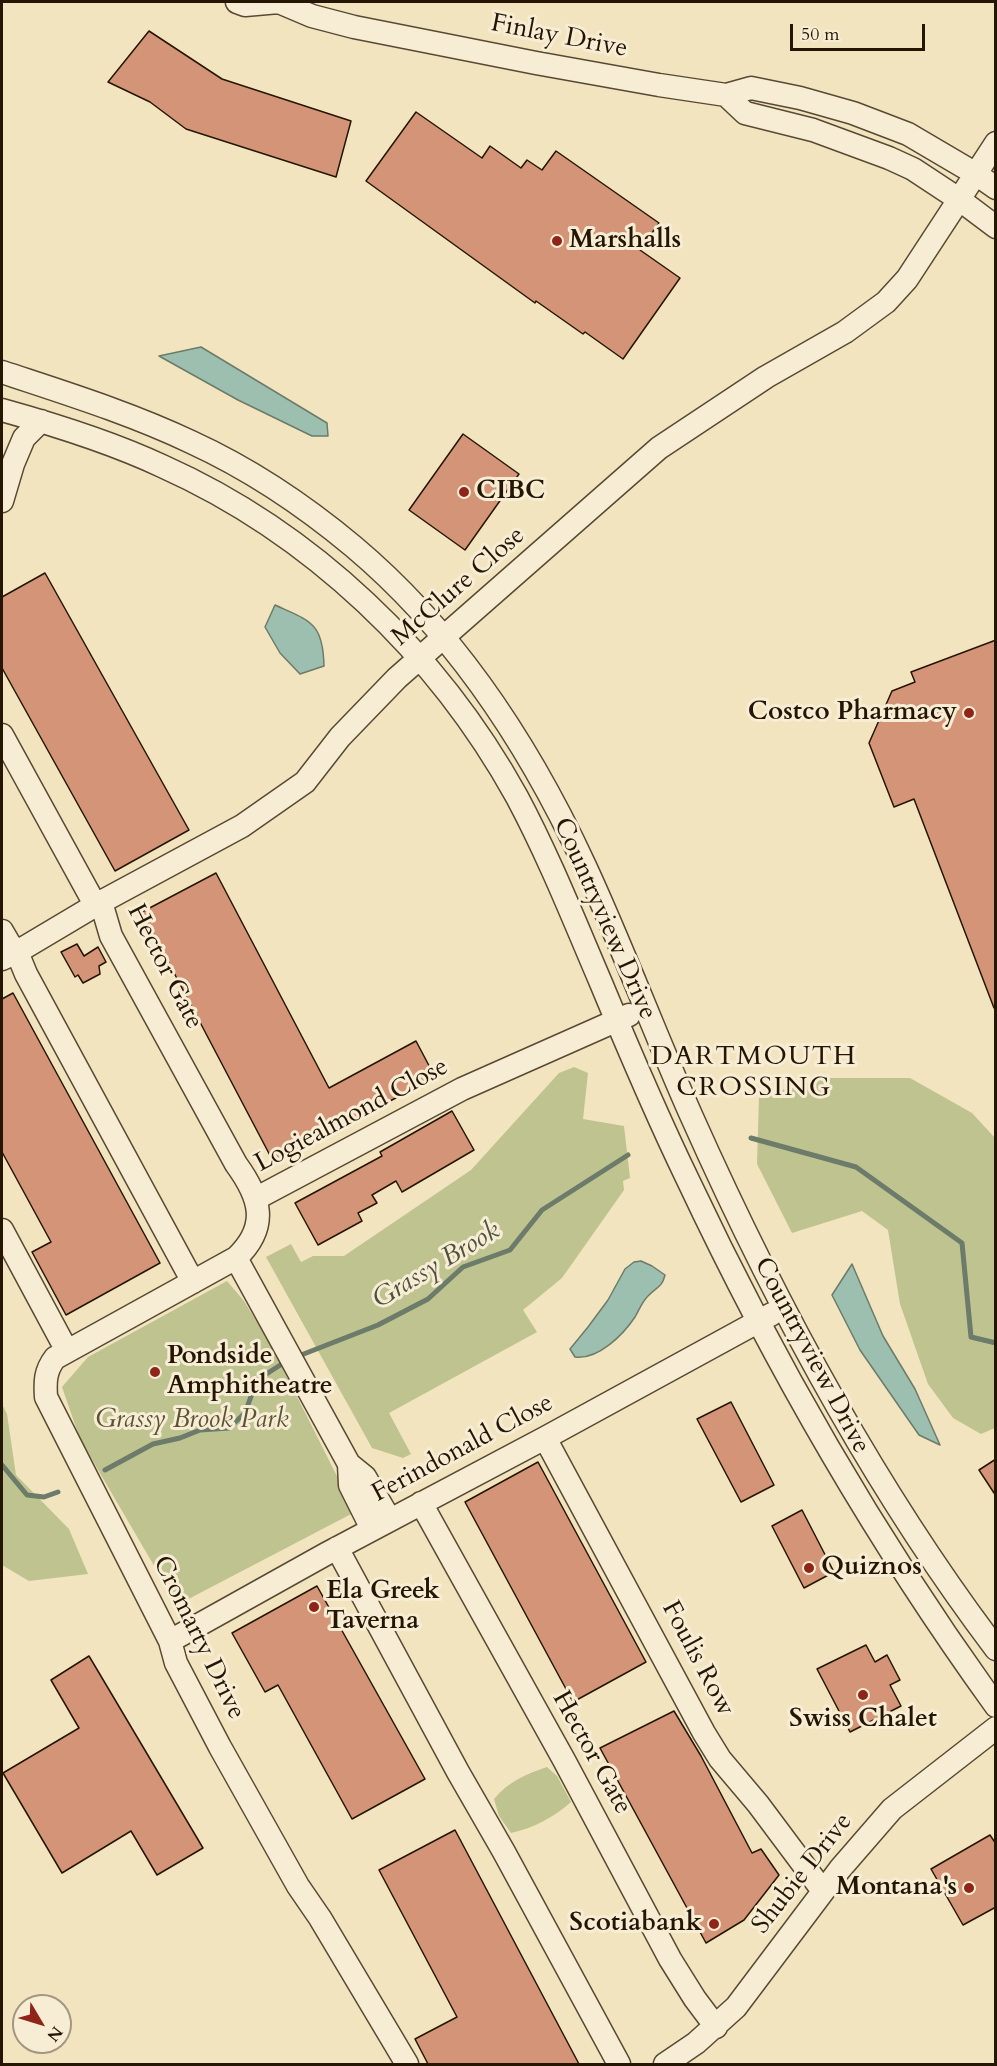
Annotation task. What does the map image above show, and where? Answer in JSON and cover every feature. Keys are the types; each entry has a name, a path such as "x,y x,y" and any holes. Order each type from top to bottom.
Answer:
{"street":[{"name":"Finlay Drive","path":"237,2 245,5 278,2 312,16 354,27 558,67 726,95 751,88 800,98 844,110 908,135 996,188"},
{"path":"726,95 745,113 813,130 913,169 996,227"},
{"name":"McClure Close","path":"9,955 101,902 242,826 305,782 340,737 390,685 659,448 766,377 845,332 886,302 907,279 996,143"},
{"name":"Countryview Drive","path":"2,372 163,429 251,474 305,510 355,549 400,591 443,638 477,681 512,731 557,809 591,878 704,1143 783,1307 883,1482 955,1593 996,1649"},
{"name":"Countryview Drive","path":"2,410 108,444 162,465 213,491 288,538 334,575 421,658 472,724 517,798 556,876 681,1165 758,1321 813,1423 858,1499 939,1625 996,1706"},
{"path":"2,501 13,464 24,438 41,421"},
{"name":"Hector Gate","path":"2,735 92,899 101,902 111,936 256,1198"},
{"path":"2,931 9,955 26,974 193,1282"},
{"name":"Logiealmond Close","path":"67,1351 193,1282 241,1267 244,1250 253,1235 258,1218 256,1198 462,1089 646,1008"},
{"path":"2,1230 67,1351"},
{"path":"241,1267 348,1464 365,1478 381,1525"},
{"name":"Ferindonald Close","path":"170,1641 783,1307"},
{"name":"Cromarty Drive","path":"67,1351 55,1358 49,1365 45,1378 46,1397 170,1641 176,1662 231,1767 298,1886 320,1917 407,2064"},
{"name":"Foulis Row","path":"545,1438 704,1733 720,1759 758,1804 823,1891"},
{"name":"Hector Gate","path":"422,1503 670,1959 716,2027"},
{"path":"337,1548 619,2064"},
{"name":"Shubie Drive","path":"665,2064 716,2027 753,1986 823,1891 892,1809 996,1728"}],"green space":[{"name":"Grassy Brook Park","path":"574,1067 588,1073 583,1119 624,1126 630,1178 623,1181 624,1190 562,1278 523,1310 537,1332 389,1413 411,1454 403,1458 372,1448 266,1257 291,1244 301,1262 313,1256 344,1256 471,1170 559,1073"},
{"path":"828,1078 910,1078 972,1113 995,1138 995,1428 981,1434 953,1418 928,1384 900,1304 888,1230 862,1211 792,1233 757,1164 759,1096"},
{"name":"Grassy Brook Park","path":"227,1281 244,1301 270,1343 355,1512 177,1605 80,1439 62,1387 88,1357"},
{"path":"2,1404 7,1414 16,1475 69,1529 88,1574 29,1581 2,1565"},
{"path":"547,1767 557,1776 571,1802 543,1821 511,1833 499,1816 494,1799 518,1779"}],"shaded area":[{"path":"201,347 327,423 328,436 312,436 238,400 159,356"},
{"path":"275,605 312,625 321,640 324,666 300,674 280,653 265,627"},
{"path":"641,1261 665,1275 662,1282 642,1303 630,1324 609,1345 592,1355 575,1357 570,1349 608,1300 625,1269 634,1262"},
{"path":"852,1264 883,1336 915,1389 940,1445 919,1435 860,1350 832,1295"}],"building":[{"path":"149,31 222,79 351,121 336,177 186,129 150,102 108,82"},
{"path":"416,112 482,158 490,146 521,168 527,160 542,170 556,151 659,223 640,250 680,278 623,359 585,332 583,334 536,301 535,303 366,181"},
{"name":"CIBC","path":"463,434 519,474 465,550 409,510"},
{"path":"45,573 189,830 115,871 2,668 2,597"},
{"path":"996,640 996,1007 994,1008 914,799 894,807 869,743 892,691 915,682 911,672"},
{"path":"216,873 329,1088 416,1041 435,1077 274,1163 142,912"},
{"path":"77,944 84,956 98,947 106,962 99,966 100,974 83,983 78,975 75,977 61,952"},
{"path":"13,993 160,1263 66,1315 32,1252 51,1242 2,1152 2,999"},
{"path":"452,1111 474,1150 402,1192 396,1181 372,1195 377,1203 358,1213 362,1221 318,1245 295,1203 382,1156 380,1152"},
{"path":"731,1402 774,1485 741,1502 697,1419"},
{"path":"996,1459 996,1496 979,1470"},
{"path":"538,1462 646,1662 573,1702 465,1502"},
{"path":"802,1510 834,1572 804,1588 772,1526"},
{"path":"317,1586 425,1779 352,1819 278,1685 265,1692 232,1633"},
{"name":"Swiss Chalet","path":"866,1645 875,1662 887,1655 900,1680 890,1685 901,1706 850,1732 817,1669"},
{"path":"89,1656 203,1848 157,1875 131,1831 62,1873 3,1773 79,1728 51,1680"},
{"path":"674,1711 701,1756 752,1853 761,1849 779,1875 744,1920 706,1943 600,1748"},
{"path":"455,1830 579,2064 428,2064 415,2039 457,2017 379,1870"},
{"name":"Montana's","path":"990,1835 996,1844 996,1907 963,1925 931,1869"}],"waterway":[{"name":"Grassy Brook","path":"751,1138 856,1167 962,1243 971,1337 996,1343"},
{"name":"Grassy Brook","path":"296,1357 378,1325 428,1299 463,1267 510,1250 542,1210 628,1155"},
{"name":"Grassy Brook","path":"105,1470 153,1444 180,1438 200,1430 229,1428 245,1413 257,1380 285,1362"},
{"name":"Grassy Brook","path":"2,1465 27,1495 44,1497 58,1492"}],"place":[{"name":"Marshalls","path":"557,241"},
{"name":"CIBC","path":"464,492"},
{"name":"Costco Pharmacy","path":"969,713"},
{"name":"Pondside Amphitheatre","path":"155,1372"},
{"name":"Quiznos","path":"809,1568"},
{"name":"Ela Greek Taverna","path":"314,1607"},
{"name":"Swiss Chalet","path":"863,1695"},
{"name":"Montana's","path":"969,1888"},
{"name":"Scotiabank","path":"714,1924"}],"district":[{"name":"DARTMOUTH CROSSING","path":"754,1074"}]}
